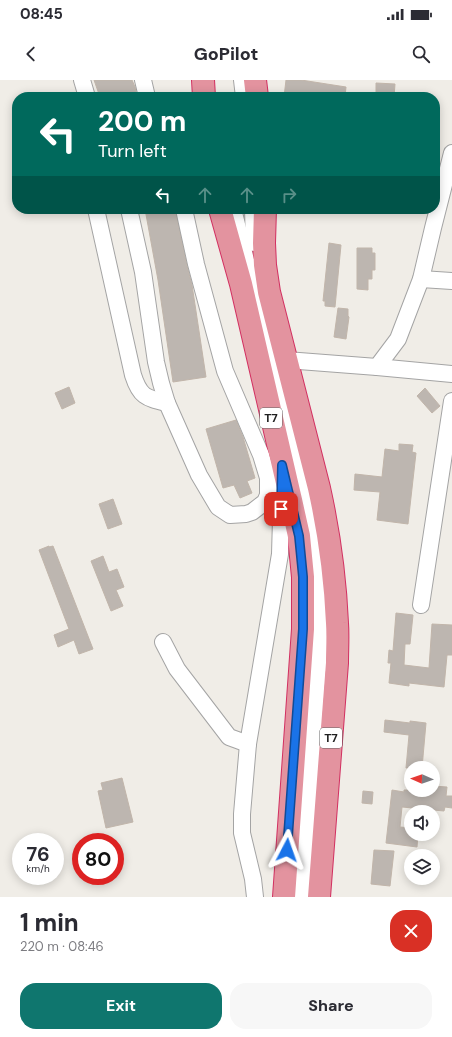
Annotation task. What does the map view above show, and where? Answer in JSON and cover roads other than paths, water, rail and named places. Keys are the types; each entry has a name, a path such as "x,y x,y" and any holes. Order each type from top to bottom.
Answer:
{"highway":[{"path":"203,80 204,92"},
{"path":"255,80 256,92"},
{"name":"T7","path":"221,214 240,284 299,536 303,577 304,851 318,897"},
{"name":"T7","path":"265,214 264,243 269,292 325,514 331,547 337,624 337,663 304,851 284,897"}],"lane":[{"path":"82,80 86,92"},
{"path":"143,80 146,92"},
{"path":"212,80 213,92"},
{"path":"242,80 243,92"},
{"path":"440,200 452,153"},
{"path":"97,214 136,386 150,399 168,403"},
{"path":"130,214 143,272 156,362 168,403 199,475 218,507 230,515 246,514 252,512 265,502 268,496 268,478 261,455 225,371 196,264 185,214"},
{"path":"234,214 310,513 319,586 321,630 301,897"},
{"path":"253,214 257,291 263,326"},
{"path":"377,367 398,339 421,279 437,214"},
{"path":"421,279 452,281"},
{"path":"286,360 452,374"},
{"path":"421,604 452,401"},
{"path":"255,897 253,879 242,833 242,814 248,744 280,554 282,465"},
{"path":"163,642 177,669 229,737 248,744"}]}
